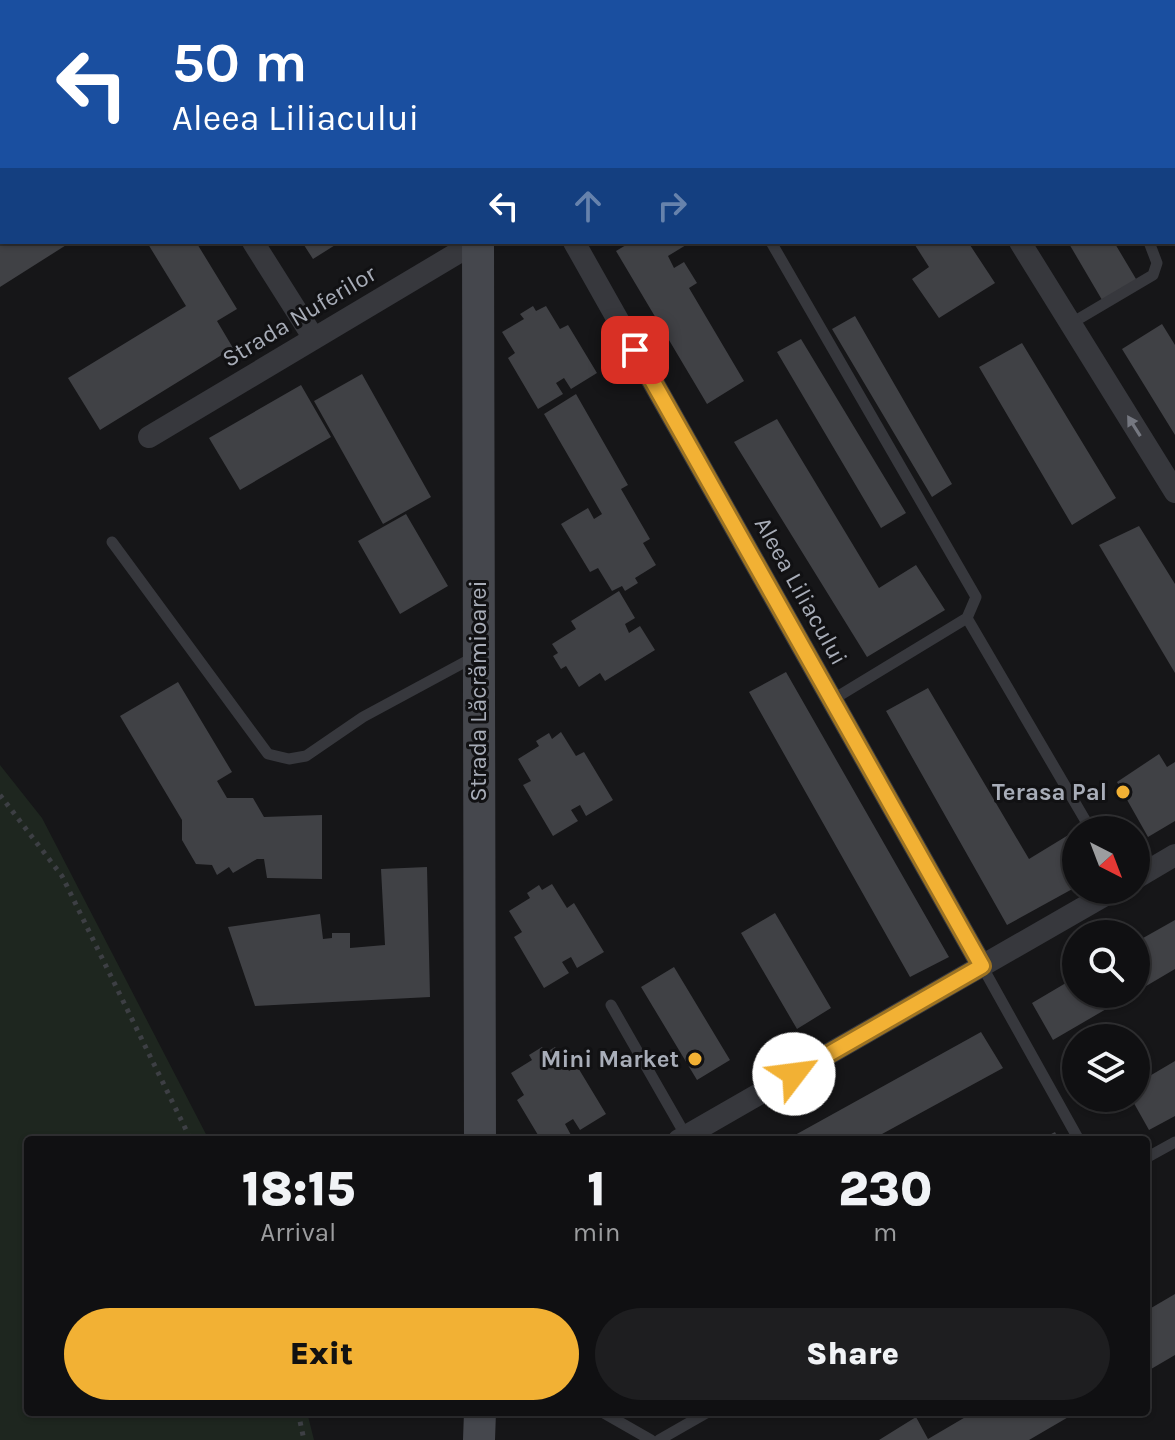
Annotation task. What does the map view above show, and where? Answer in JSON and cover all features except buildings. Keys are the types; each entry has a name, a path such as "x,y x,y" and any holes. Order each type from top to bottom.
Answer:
{"main road":[{"name":"Strada Lăcrămioarei","path":"477,244 480,1136"},
{"path":"479,1440 480,1416"}],"street":[{"path":"254,244 313,337"},
{"name":"Strada Nuferilor","path":"149,437 474,244"},
{"name":"Aleea Liliacului","path":"575,244 982,966"},
{"path":"1021,244 1175,492"},
{"path":"1150,870 1175,855"},
{"path":"686,1136 1090,904"}],"lane":[{"path":"772,244 976,597 967,618 832,700"},
{"path":"1070,324 1153,275 1157,263 1150,244"},
{"path":"112,542 268,754 289,759 306,756 363,717 478,655"},
{"path":"967,618 1083,816"},
{"path":"982,966 1077,1136"},
{"path":"611,1005 682,1136"},
{"path":"1150,1156 1175,1142"},
{"path":"609,1416 651,1440"},
{"path":"659,1440 701,1416"}],"path":[{"path":"0,795 62,876 189,1136"},
{"path":"299,1416 304,1440"}],"shaded area":[{"path":"0,765 42,818 207,1136 24,1136 24,1416 308,1416 314,1440 0,1440"}],"place":[{"name":"Terasa Pal","path":"1123,792"},
{"name":"Mini Market","path":"695,1059"}],"route":[{"path":"635,350 982,966 794,1074"}]}
